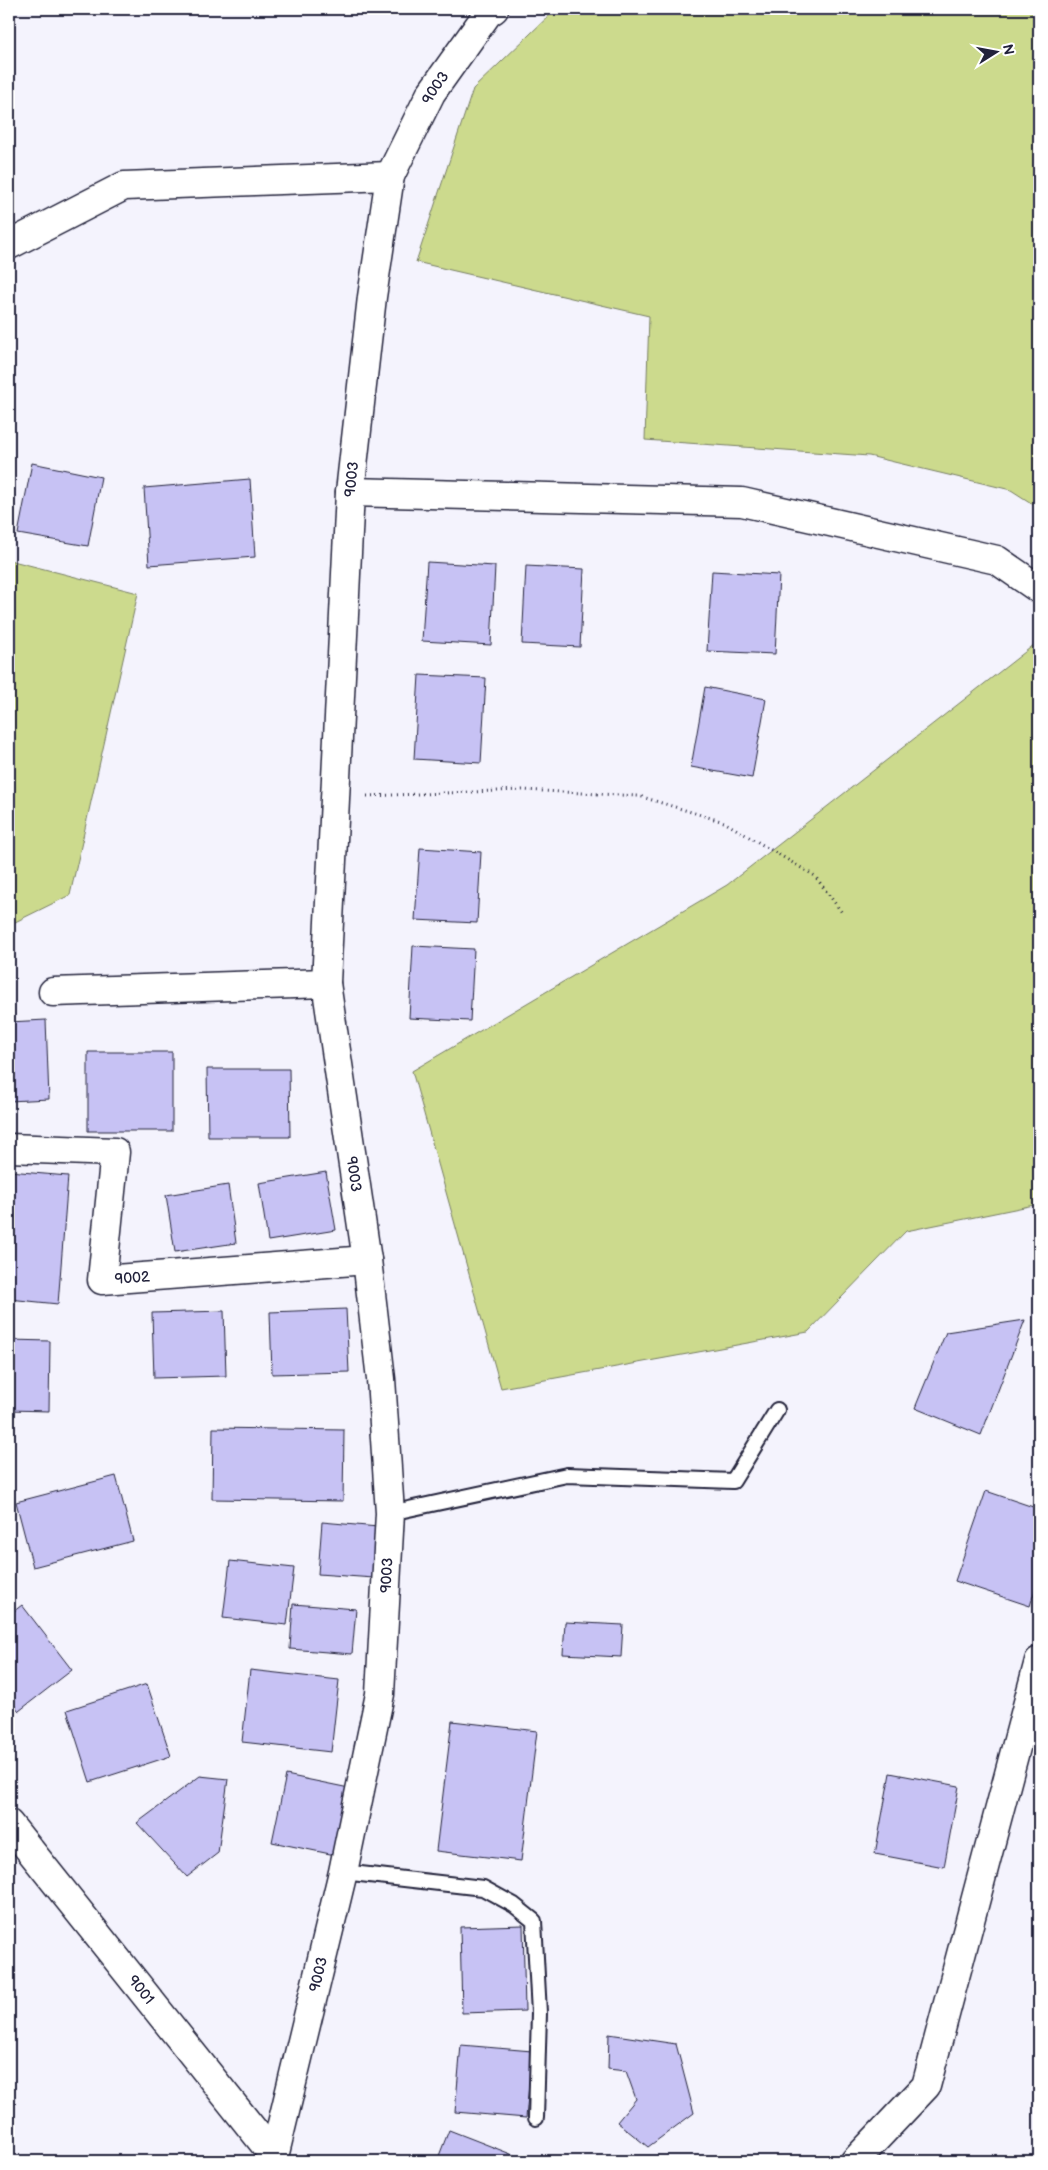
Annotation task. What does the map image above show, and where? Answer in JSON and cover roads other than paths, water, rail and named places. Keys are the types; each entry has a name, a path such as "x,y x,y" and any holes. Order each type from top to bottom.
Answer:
{"street":[{"name":"9003","path":"274,2159 343,1872 380,1694 390,1513 381,1379 367,1260 326,983 350,492 372,297 390,176 431,93 488,13 494,9"},
{"path":"9,244 124,186 390,176"},
{"path":"350,492 742,502 997,560 1039,589"},
{"path":"53,992 326,983"},
{"name":"9002","path":"9,1148 115,1152 102,1280 367,1260"},
{"path":"855,2161 926,2086 1039,1661"},
{"name":"9001","path":"9,1824 274,2159"}],"lane":[{"path":"390,1513 566,1475 733,1481 777,1410"},
{"path":"343,1872 483,1888 514,1905 534,1921 539,2013 536,2118"}]}
